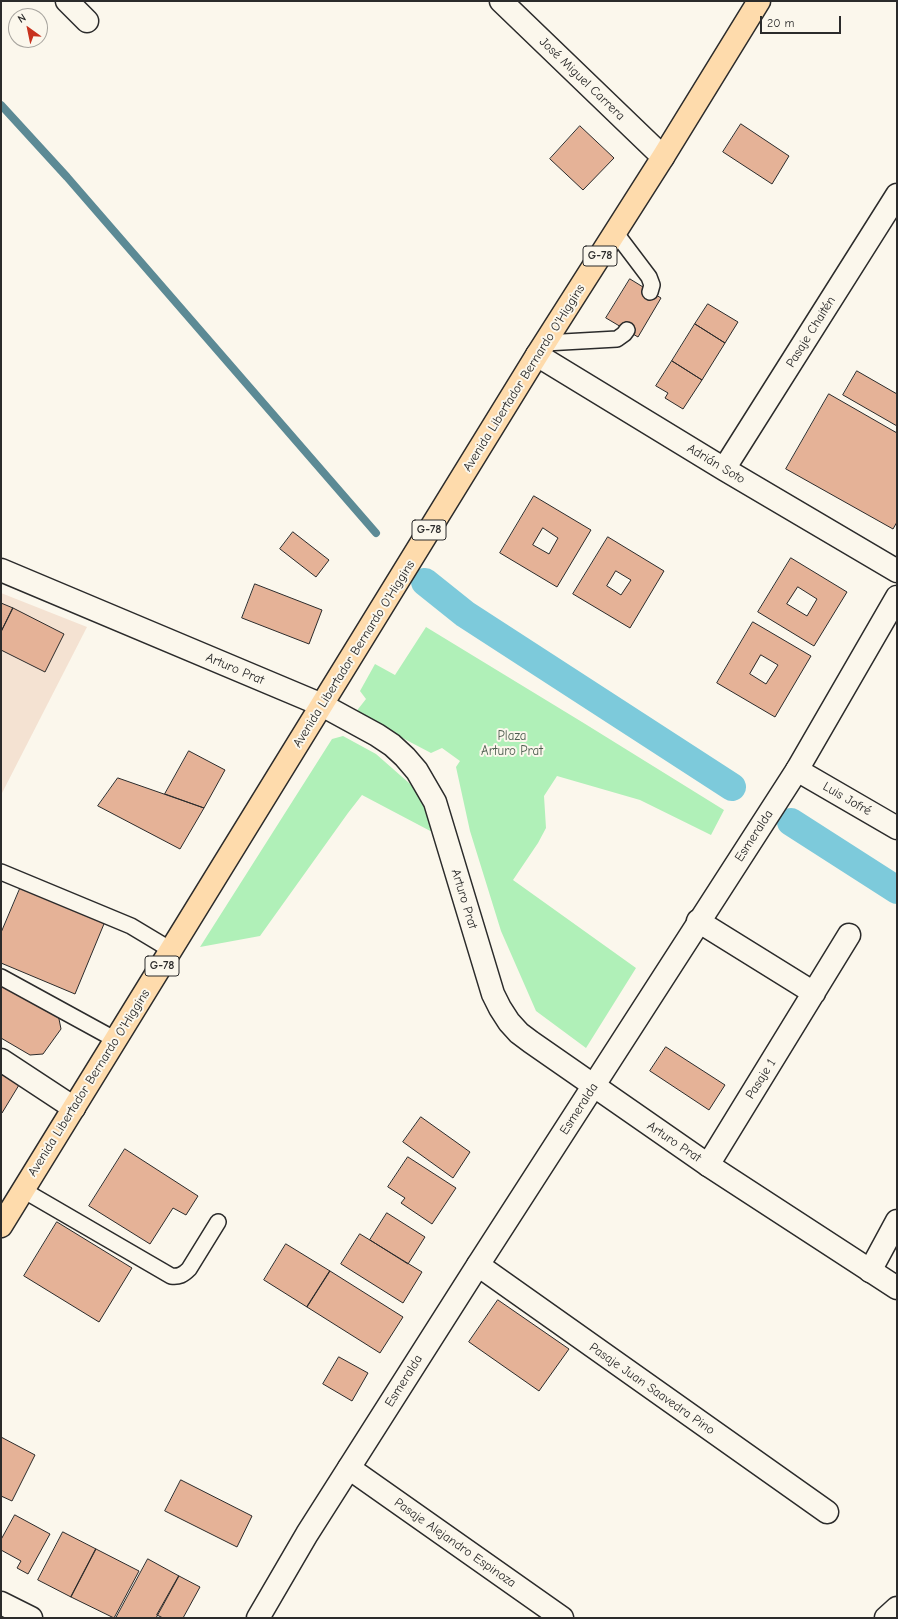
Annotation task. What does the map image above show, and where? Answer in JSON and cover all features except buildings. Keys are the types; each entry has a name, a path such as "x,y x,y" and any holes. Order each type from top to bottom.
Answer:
{"main road":[{"name":"Avenida Libertador Bernardo O'Higgins","path":"4,1216 23,1190 74,1108 541,349 759,1"}],"street":[{"path":"67,1 87,21"},
{"name":"José Miguel Carrera","path":"501,1 663,156"},
{"name":"Pasaje Chaitén","path":"724,469 897,195"},
{"name":"Adrián Soto","path":"541,349 724,469 897,571"},
{"name":"Arturo Prat","path":"1,570 322,705 377,734 401,753 417,771 435,802 485,966 500,1008 519,1033 708,1165 897,1288"},
{"name":"Esmeralda","path":"258,1618 307,1534 698,921 797,770 897,597"},
{"name":"Luis Jofré","path":"797,770 897,828"},
{"path":"698,921 814,993"},
{"name":"Pasaje 1","path":"708,1165 849,935"},
{"path":"1,1060 74,1108"},
{"path":"870,1271 897,1221"},
{"name":"Pasaje Juan Saavedra Pino","path":"478,1265 827,1512"},
{"name":"Pasaje Alejandro Espinoza","path":"349,1468 562,1618"},
{"path":"1,1603 31,1618"},
{"path":"886,1618 897,1608"}],"lane":[{"path":"615,232 649,277 652,285 650,292"},
{"path":"541,349 617,338 624,334 627,330"},
{"path":"1,872 131,926 171,950"},
{"path":"1,978 116,1040"},
{"path":"23,1190 171,1276 184,1274 189,1269 218,1222"}],"shaded area":[{"path":"1,593 87,627 1,795"}],"green space":[{"name":"Plaza Arturo Prat","path":"426,627 724,810 711,835 640,800 557,776 544,796 546,828 538,843 513,880 636,968 586,1048 536,1011 501,931 470,831 456,767 460,761 442,748 431,753 355,713 366,699 360,691 375,664 395,675"},
{"path":"343,736 376,754 417,790 436,834 362,795 260,936 200,947 332,739"}],"waterway":[{"path":"1,105 67,177 376,533"},
{"path":"425,582 465,614 732,787"},
{"path":"791,822 897,890"}]}
